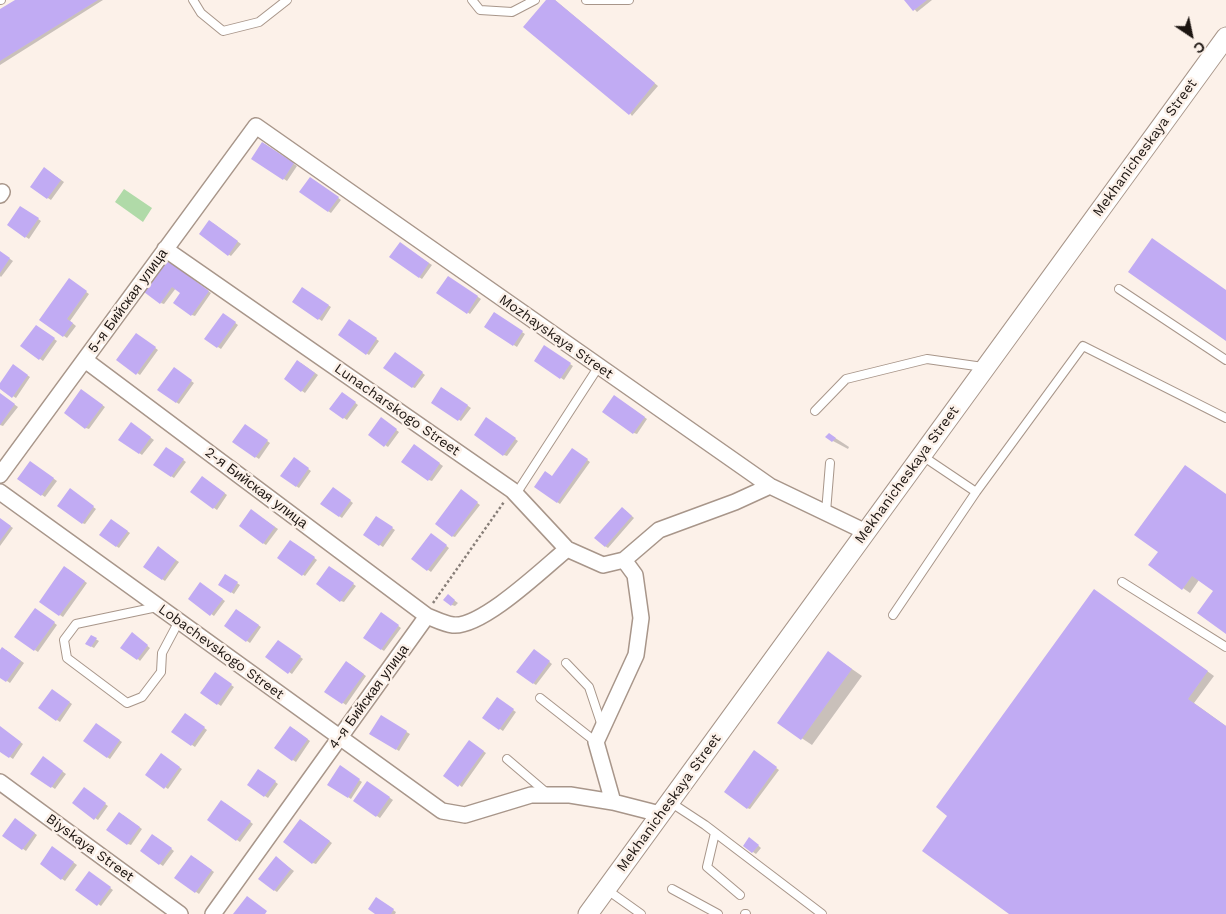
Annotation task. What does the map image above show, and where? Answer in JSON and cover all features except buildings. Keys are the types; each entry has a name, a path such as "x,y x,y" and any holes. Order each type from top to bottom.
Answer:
{"street":[{"name":"Mekhanicheskaya Street","path":"588,914 1226,36"},
{"name":"5-я Бийская улица","path":"0,475 256,126"},
{"name":"Mozhayskaya Street","path":"256,126 770,486 866,532"},
{"name":"Lunacharskogo Street","path":"166,249 514,492 567,549 603,565 624,560"},
{"name":"2-я Бийская улица","path":"85,360 426,615"},
{"path":"613,802 599,735 636,655 640,610 635,575 624,560 658,530 735,502 770,486"},
{"name":"Lobachevskogo Street","path":"0,492 442,811 465,815 531,795 550,795"},
{"path":"426,615 454,625 477,619 502,603 567,549"},
{"name":"4-я Бийская улица","path":"213,914 426,615"},
{"name":"Biyskaya Street","path":"0,782 180,914"},
{"path":"550,795 570,795 665,808"}],"lane":[{"path":"193,0 201,13 223,31 259,22 287,0"},
{"path":"472,0 480,10 512,12 535,0"},
{"path":"586,0 630,0"},
{"path":"1119,288 1226,360"},
{"path":"893,615 976,492 1083,346 1226,418"},
{"path":"815,411 846,379 927,360 985,368"},
{"path":"514,492 599,366"},
{"path":"921,455 976,492"},
{"path":"826,512 830,463"},
{"path":"1122,582 1226,647"},
{"path":"159,607 76,624 64,640 67,658 127,703 142,697 161,672 162,653 178,621"},
{"path":"566,663 589,686 599,735"},
{"path":"540,698 599,735"},
{"path":"506,759 550,795"},
{"path":"665,808 715,833 822,914"},
{"path":"715,833 707,867 740,894"},
{"path":"606,889 641,914"},
{"path":"672,889 718,914"}],"path":[{"path":"426,615 514,492"}],"green space":[{"path":"124,189 152,208 143,222 115,202"}]}
